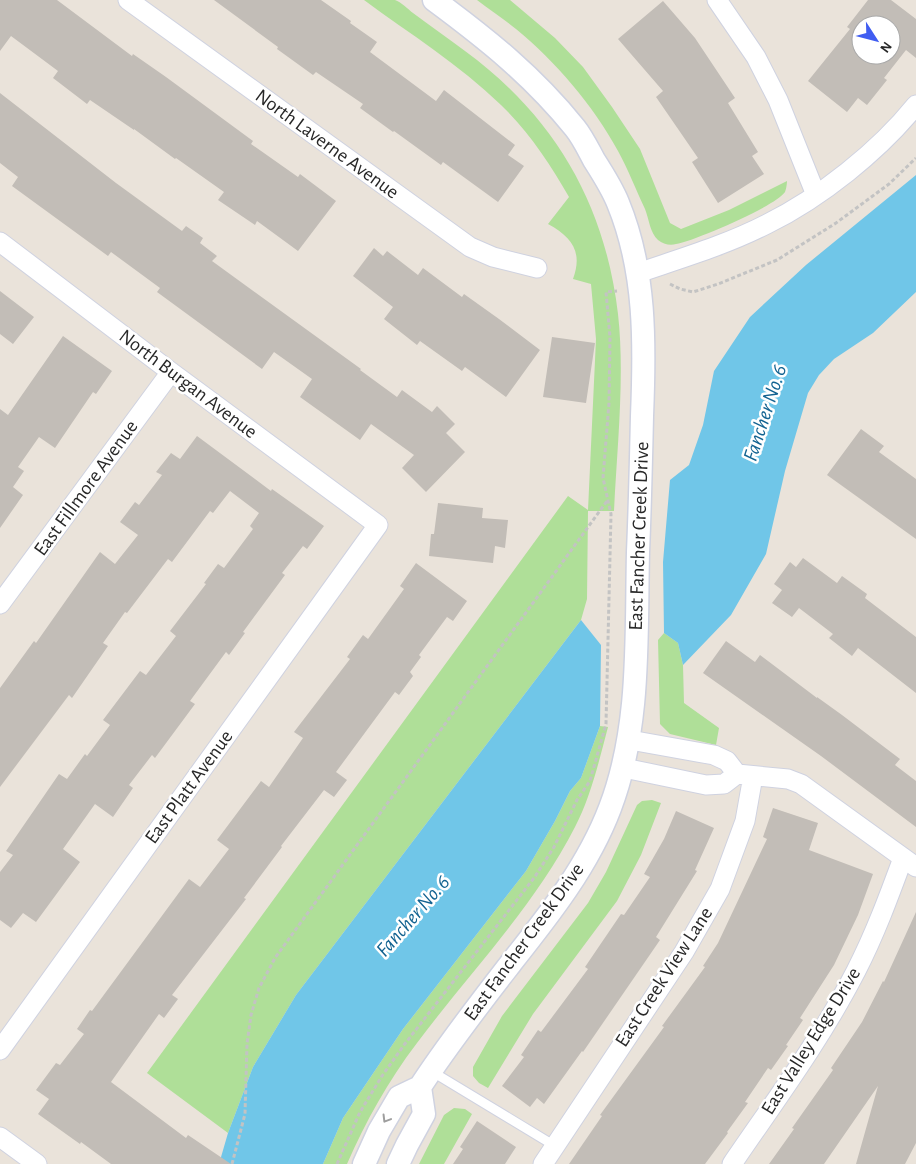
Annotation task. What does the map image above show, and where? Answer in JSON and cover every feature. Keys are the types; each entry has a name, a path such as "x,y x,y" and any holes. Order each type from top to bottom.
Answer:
{"street":[{"name":"North Laverne Avenue","path":"128,0 470,247 493,257 537,268"},
{"name":"East Fancher Creek Drive","path":"425,1079 491,989 554,908 577,874 610,810 624,768 630,740 634,675 644,373 643,320 638,272 629,236 617,202 578,131 542,90 510,58 434,0"},
{"path":"717,0 756,57 778,100 816,196"},
{"path":"638,272 714,248 768,224 816,196 861,161 916,106"},
{"name":"North Burgan Avenue","path":"0,242 378,524"},
{"name":"East Fillmore Avenue","path":"0,604 172,372"},
{"name":"East Platt Avenue","path":"0,1050 378,524"},
{"path":"630,740 714,755 727,761 745,775"},
{"path":"624,768 706,785 724,784 745,775 788,779 801,784 909,863"},
{"name":"East Creek View Lane","path":"543,1164 684,952 720,889 745,821 745,775"},
{"name":"East Valley Edge Drive","path":"732,1164 807,1055 832,1015 909,863"},
{"path":"364,1164 379,1131 399,1097 425,1079"},
{"path":"398,1164 424,1114 425,1079"},
{"path":"0,1137 37,1164"}],"lane":[{"path":"425,1079 555,1146"}],"path":[{"path":"668,283 680,290 693,292 777,260 836,223 889,184 916,158"},
{"path":"337,1164 360,1112 388,1068 534,878 554,847 577,800 590,781 606,724 611,514 603,478 609,403 610,337 606,292"},
{"path":"232,1164 245,1114 247,1044 251,1015 259,988 275,958 607,501"}],"green space":[{"path":"364,0 395,0 400,2 497,77 525,104 550,134 588,200 601,236 611,274 618,314 621,387 614,511 588,511 587,599 581,620 296,995 253,1067 228,1133 147,1073 568,496 588,510 596,339 591,284 573,279 577,261 573,246 563,234 548,224 569,197 554,172 521,126 501,105 469,76"},
{"path":"477,0 510,0 555,38 583,67 640,149 670,223 681,229 729,210 787,181 785,192 767,206 699,237 674,245 660,241 653,234 645,209 622,158 597,117 573,85 531,42"},
{"path":"664,633 678,643 683,665 684,703 719,728 716,745 670,734 660,724 658,640"},
{"path":"600,726 608,727 594,778 581,815 559,856 521,912 406,1057 378,1102 347,1164 323,1164 343,1118 403,1029 526,871 570,791 581,778"},
{"path":"652,800 661,803 641,855 617,901 533,1014 488,1088 479,1083 473,1076 473,1067 502,1016 588,903 606,872 637,805 642,801"},
{"path":"454,1108 465,1109 472,1114 444,1164 419,1164 444,1115"}],"water":[{"name":"Fancher No. 6","path":"916,175 916,292 873,333 834,359 819,375 808,393 785,471 766,554 731,615 683,665 678,643 664,633 663,562 670,480 689,465 703,425 714,371 750,317 806,265"},
{"name":"Fancher No. 6","path":"581,620 601,645 600,726 581,778 570,791 526,871 403,1029 343,1118 323,1164 219,1164 228,1133 253,1067 296,995"}],"building":[{"path":"0,0 57,0 132,56 133,54 166,77 253,141 251,144 298,177 300,174 336,201 298,251 257,221 255,225 218,200 224,192 176,158 90,100 87,104 53,78 58,71 11,36 0,51"},
{"path":"214,0 321,0 377,42 370,52 436,101 444,90 515,145 508,155 524,166 498,202 443,162 441,165 393,132 360,108 363,104 316,72 313,75"},
{"path":"868,0 891,0 916,19 916,58 906,50 901,56 901,15 856,15"},
{"path":"663,1 695,38 735,98 728,103 758,152 752,156 764,174 718,203 692,162 698,158 656,97 663,91 618,39"},
{"path":"851,22 851,65 894,65 884,78 887,80 867,105 858,98 847,112 808,81 850,29 847,27"},
{"path":"0,93 116,183 182,231 186,226 203,238 200,243 217,256 212,261 397,397 402,390 432,412 437,406 455,424 446,433 465,452 426,492 402,468 414,455 371,424 360,440 300,397 312,379 274,352 262,369 157,292 160,288 111,252 108,256 12,186 18,177 0,163"},
{"path":"374,248 383,256 387,251 418,275 423,268 462,297 464,294 540,350 506,397 465,367 462,371 420,341 417,345 384,319 393,307 353,276"},
{"path":"0,291 34,317 13,344 0,334"},
{"path":"63,336 112,371 96,394 93,392 55,448 39,437 18,467 24,471 13,487 23,495 0,528 0,409 8,415"},
{"path":"552,337 595,343 586,403 543,397"},
{"path":"861,429 884,446 879,452 916,479 916,539 827,475"},
{"path":"197,436 271,491 272,489 324,526 307,549 303,546 282,573 285,575 243,632 245,633 229,655 226,652 190,701 195,704 155,758 152,755 129,785 133,788 113,817 95,804 63,849 80,862 36,922 23,913 11,928 0,920 0,872 13,855 6,851 59,774 67,779 85,754 87,756 110,725 103,720 140,671 146,675 176,636 170,631 206,584 204,583 218,564 224,568 253,529 250,526 259,513 230,491 213,513 210,511 172,562 168,559 127,613 125,612 103,643 108,646 72,698 69,695 0,787 0,688 34,641 36,643 100,552 115,564 138,535 120,522 135,502 139,505 162,475 156,472 171,453 180,459"},
{"path":"438,503 483,508 482,518 508,520 505,548 495,546 493,563 429,556 431,534 434,534"},
{"path":"803,558 837,583 842,576 867,594 865,598 916,637 916,693 858,648 852,656 829,638 833,634 799,608 792,617 772,603 782,590 774,584 790,562 796,567"},
{"path":"416,563 467,601 453,621 447,617 419,655 421,657 410,672 413,676 399,695 395,692 336,772 347,780 334,797 324,790 281,846 244,898 246,899 172,995 178,999 164,1018 159,1014 111,1082 186,1138 188,1135 231,1164 111,1164 38,1114 49,1099 36,1090 56,1063 60,1065 84,1034 77,1029 189,879 200,887 229,849 217,840 261,781 269,787 303,738 294,732 350,659 347,657 363,635 368,639 404,589 400,586"},
{"path":"726,641 755,662 760,655 900,759 895,765 916,781 916,827 821,756 703,673"},
{"path":"773,808 818,823 809,850 873,874 858,915 834,965 800,1018 803,1020 786,1045 788,1046 771,1070 768,1068 745,1102 748,1103 705,1164 569,1164 602,1116 600,1115 705,967 703,966 718,943 767,839 763,837"},
{"path":"676,811 714,828 695,870 697,871 656,937 660,940 583,1052 544,1104 537,1098 530,1107 502,1086 524,1057 521,1055 538,1030 541,1032 588,969 585,967 621,914 624,915 650,877 644,874 664,839"},
{"path":"916,912 916,1143 905,1164 856,1164 878,1086 824,1164 769,1164 833,1070 831,1068 862,1022 884,982"},
{"path":"477,1121 516,1147 505,1164 453,1164 463,1149 460,1147"}]}
